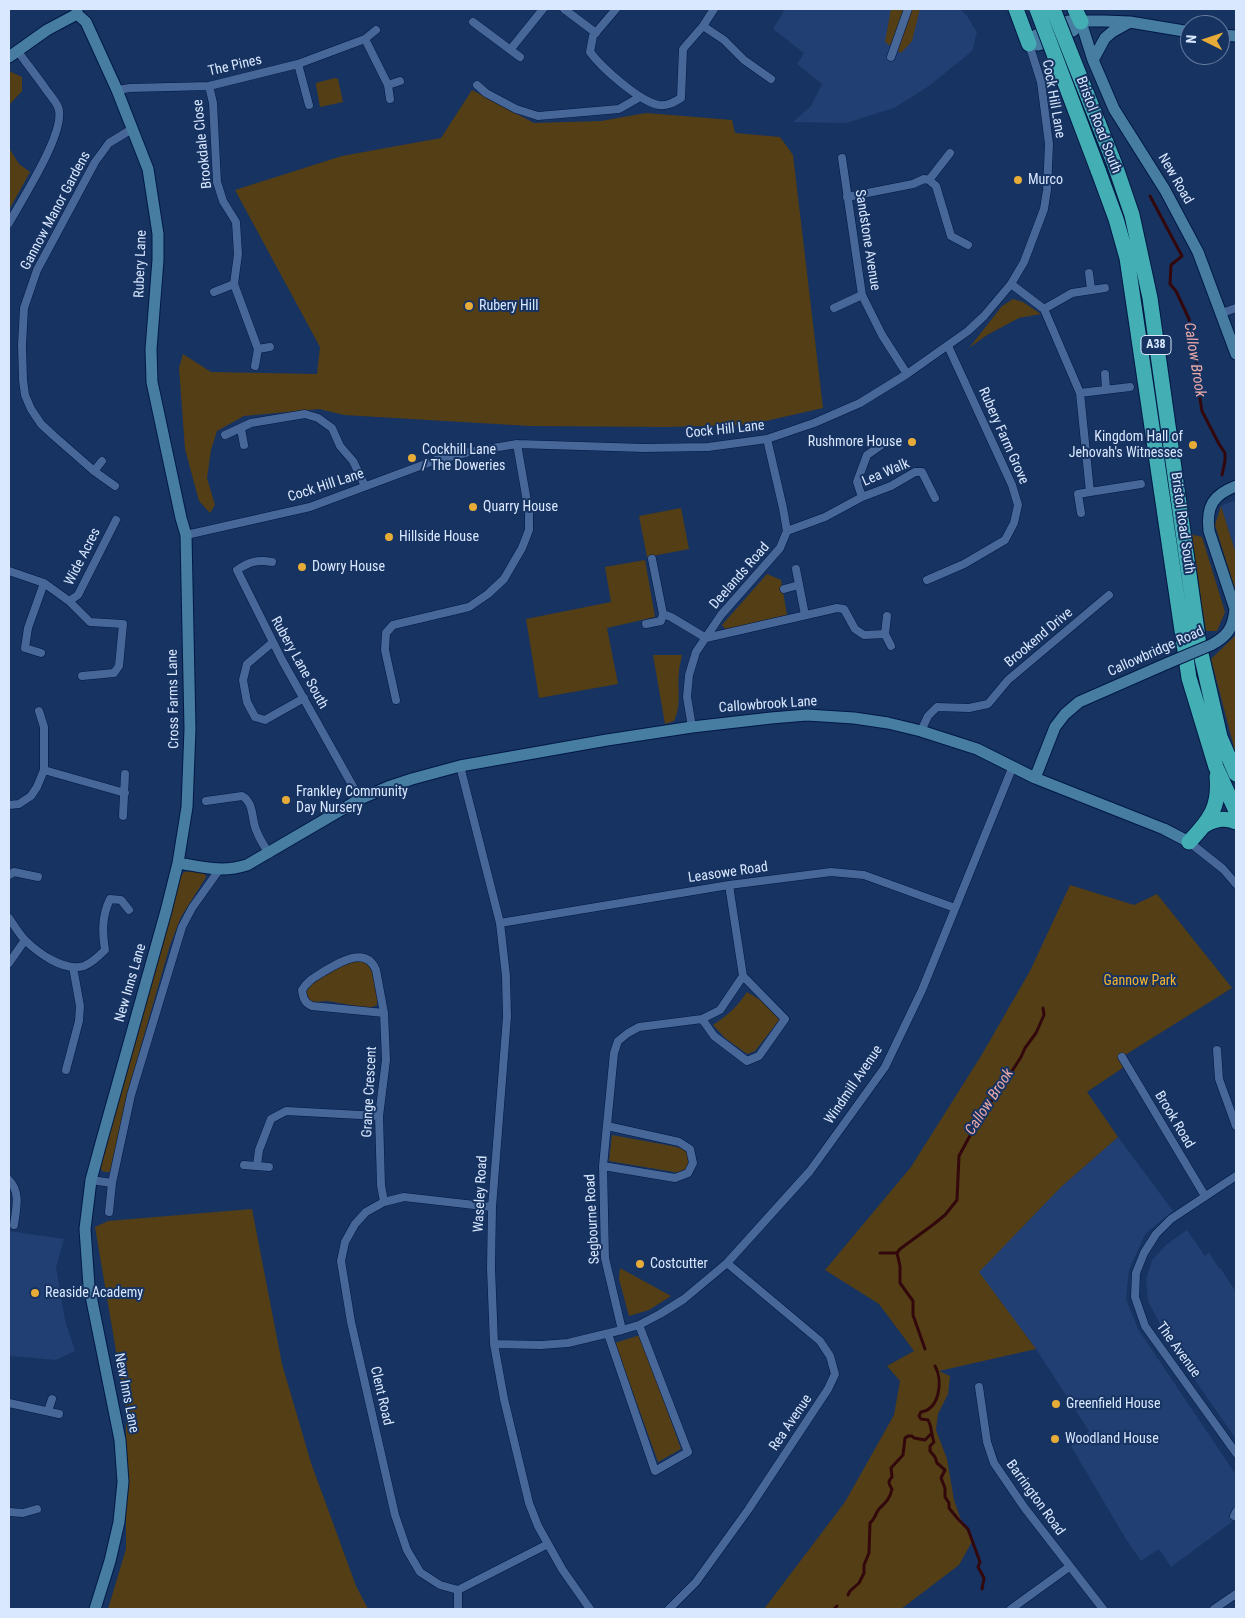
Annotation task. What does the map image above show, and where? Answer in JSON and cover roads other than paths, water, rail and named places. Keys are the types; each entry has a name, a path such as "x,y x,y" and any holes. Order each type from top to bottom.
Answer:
{"highway":[{"path":"1016,9 1029,44"},
{"name":"Bristol Road South","path":"1036,9 1098,170 1127,258 1189,678 1216,767 1236,811"},
{"name":"Bristol Road South","path":"1053,9 1115,164 1132,215 1150,298 1199,645 1220,737 1236,774"},
{"path":"1189,842 1205,825 1218,798 1216,767"},
{"path":"1205,825 1221,819 1236,822"}],"street":[{"path":"510,50 543,9"},
{"path":"564,9 596,33"},
{"path":"616,9 593,36 590,52 597,62 640,98 659,105 671,104 681,98 683,49 703,26 714,9"},
{"path":"891,57 908,9"},
{"path":"9,223 57,132 60,114 52,97 13,54 77,12"},
{"name":"Rubery Lane","path":"77,12 86,22 117,90 148,169 158,234 158,260 151,349 152,382 177,502 186,535"},
{"path":"1029,44 1039,45 1073,31 1078,15 1180,30"},
{"name":"New Road","path":"1078,15 1093,60 1114,109 1165,190 1198,252 1236,354"},
{"path":"473,22 520,58"},
{"path":"1093,60 1105,38 1130,22"},
{"path":"703,26 724,40 744,60 771,79"},
{"name":"The Pines","path":"117,90 209,86 298,64 365,39 376,30"},
{"path":"365,39 388,85 390,98"},
{"name":"Cock Hill Lane","path":"186,535 310,506 436,460 469,452 517,444 644,448 708,447 767,439 814,423 860,403 908,374 948,346 984,316 1011,284 1024,262 1044,209 1047,190 1049,144 1041,82 1029,44"},
{"path":"298,64 309,105"},
{"path":"388,85 400,81"},
{"path":"478,85 486,92 516,109 538,116 619,109 640,98"},
{"name":"Brookdale Close","path":"209,86 213,103 216,182 223,201 236,222 238,254 234,284 258,349"},
{"name":"Gannow Manor Gardens","path":"115,486 94,471 41,424 31,410 25,395 23,380 24,308 37,270 95,162 109,143 132,129"},
{"path":"929,180 950,153"},
{"name":"Sandstone Avenue","path":"842,158 862,295 882,335 908,374"},
{"path":"847,197 913,184 924,179 929,180 936,186 951,236 968,245"},
{"path":"1089,273 1091,289"},
{"path":"214,292 234,284"},
{"path":"1011,284 1044,309 1080,393 1090,492"},
{"path":"1044,309 1072,292 1105,288"},
{"path":"834,308 862,295"},
{"path":"1222,313 1236,308"},
{"name":"Rubery Farm Grove","path":"927,580 964,564 1005,540 1014,523 1018,505 1012,485 948,346"},
{"path":"255,366 258,349 270,347"},
{"path":"1105,374 1106,389"},
{"path":"1080,393 1130,386"},
{"path":"225,435 252,424 306,414 318,418 332,428 340,446 353,461 365,486"},
{"path":"241,429 244,445"},
{"path":"767,439 787,531"},
{"name":"Lea Walk","path":"862,497 857,482 866,456 886,442"},
{"path":"396,700 385,650 386,634 393,625 469,607 488,594 504,579 522,548 529,530 529,513 517,444"},
{"path":"94,471 102,461"},
{"name":"Lea Walk","path":"787,531 825,517 862,497 891,486 915,472 922,472 936,498"},
{"path":"1082,513 1078,494 1141,484"},
{"name":"Callowbridge Road","path":"1034,778 1055,727 1065,714 1079,702 1211,645 1230,630 1235,609 1209,531 1207,518 1210,506 1216,497 1236,486"},
{"name":"Wide Acres","path":"69,601 78,595 116,520"},
{"name":"Deelands Road","path":"692,727 687,697 689,675 696,652 721,615 780,548 787,531"},
{"name":"Cross Farms Lane","path":"178,863 187,807 189,770 190,729 186,535"},
{"path":"646,624 661,621 663,614 652,559"},
{"name":"Rubery Lane South","path":"272,562 261,560 249,562 237,570 273,642 360,799"},
{"path":"796,568 805,616"},
{"name":"Wide Acres","path":"9,571 44,583 69,601 90,622 122,624 119,666 114,673 82,676"},
{"name":"Wide Acres","path":"40,653 25,648 28,628 44,583"},
{"path":"784,589 799,585"},
{"name":"Brookend Drive","path":"988,704 1008,680 1109,595"},
{"path":"663,614 706,638 828,609 844,609 855,629 864,635 885,634"},
{"path":"887,616 885,634 891,646"},
{"path":"273,642 247,664 243,680 247,702 255,716 265,720 304,698"},
{"path":"921,731 928,716 937,707 969,708 988,704 994,712"},
{"path":"9,805 18,804 31,796 44,770 44,726 39,711"},
{"name":"Callowbrook Lane","path":"360,799 388,786 460,766 554,749 692,727 771,718 807,715 854,718 888,723 921,731 977,749 1034,778 1164,829 1189,842 1223,869 1236,884"},
{"name":"Waseley Road","path":"460,766 500,923 506,976 507,1017 492,1207 491,1268 494,1344 504,1400 529,1503 538,1526 562,1569 590,1609"},
{"name":"Windmill Avenue","path":"494,1344 550,1344 568,1342 608,1334 639,1325 660,1314 684,1299 727,1263 810,1171 884,1067 922,990 1013,766"},
{"path":"44,770 125,793"},
{"path":"123,816 125,774"},
{"path":"206,801 242,796 247,799 256,830 269,854"},
{"path":"178,863 219,870 236,869 269,854 360,799"},
{"name":"New Inns Lane","path":"95,1609 110,1561 119,1522 123,1482 120,1440 89,1286 85,1229 91,1180 178,863"},
{"path":"109,1212 112,1184 131,1095 182,927 192,908 219,870"},
{"path":"9,875 14,872 38,877"},
{"name":"Leasowe Road","path":"500,923 729,885 832,872 864,875 954,908"},
{"path":"702,1019 714,1036 747,1061 759,1056 785,1019 743,976 729,885"},
{"path":"9,918 25,940 40,952 62,965 73,967 83,966 97,958 105,950 102,933 103,919 110,899 121,900 129,910"},
{"path":"9,963 25,940"},
{"name":"Grange Crescent","path":"384,1013 312,1006 304,1000 302,990 308,981 341,961 352,958 364,958 374,964 384,1013 386,1060 379,1116 381,1185 384,1202"},
{"path":"66,1070 79,1021 80,1006 73,967"},
{"name":"Segbourne Road","path":"622,1330 605,1258 603,1166 614,1053 618,1040 639,1028 702,1019 720,1010 743,976"},
{"path":"1217,1050 1220,1079 1236,1126"},
{"name":"Brook Road","path":"1122,1057 1205,1196"},
{"path":"257,1165 259,1150 271,1119 286,1111 379,1116"},
{"name":"Segbourne Road","path":"603,1166 675,1178 688,1173 693,1163 690,1149 679,1142 607,1126"},
{"path":"244,1164 269,1167"},
{"name":"The Avenue","path":"1236,1177 1171,1219 1156,1234 1144,1253 1136,1273 1135,1297 1145,1326 1236,1453"},
{"path":"9,1180 17,1193 14,1225"},
{"path":"91,1180 112,1184"},
{"name":"Clent Road","path":"458,1590 440,1586 420,1572 407,1550 394,1515 351,1322 341,1261 345,1242 355,1224 366,1212 384,1202 404,1197 492,1207"},
{"name":"Rea Avenue","path":"669,1609 696,1582 748,1510 828,1389 835,1374 830,1356 820,1341 727,1263"},
{"path":"608,1334 655,1470 688,1452 639,1325"},
{"name":"Barrington Road","path":"979,1387 987,1442 994,1463 1005,1482 1103,1609"},
{"path":"48,1411 52,1399"},
{"path":"9,1403 59,1414"},
{"path":"9,1512 23,1513 37,1509"},
{"path":"458,1609 458,1590 548,1544"},
{"path":"1011,1609 1069,1567"},
{"path":"1214,1609 1236,1594"}],"waterway":[{"name":"Callow Brook","path":"1150,196 1182,256 1171,265 1170,284 1176,291 1189,319 1198,371 1202,411 1225,453 1222,475"},
{"name":"Callow Brook","path":"925,1349 913,1315 913,1301 900,1283 900,1266 897,1253 945,1215 957,1200 959,1156 973,1130 974,1122 1005,1082 1036,1033 1044,1015 1043,1008"},
{"path":"880,1253 897,1253"},
{"path":"935,1366 939,1379 936,1400 932,1406 921,1412 919,1416 921,1419 928,1420 929,1422 934,1442 930,1446 930,1451 937,1463 945,1470 941,1478 949,1508 968,1529 980,1562 978,1567 984,1578 982,1589"},
{"path":"848,1595 859,1583 864,1573 864,1565 869,1553 870,1523 890,1495 892,1489 889,1483 892,1477 891,1468 903,1455 905,1438 912,1436 925,1440 931,1434"},
{"path":"834,1609 837,1606"}],"place":[{"name":"Murco","path":"1018,180"},
{"name":"Rubery Hill","path":"469,306"},
{"name":"Rushmore House","path":"912,442"},
{"name":"Kingdom Hall of Jehovah's Witnesses","path":"1193,445"},
{"name":"Cockhill Lane / The Doweries","path":"412,458"},
{"name":"Quarry House","path":"473,507"},
{"name":"Hillside House","path":"389,537"},
{"name":"Dowry House","path":"302,567"},
{"name":"Frankley Community Day Nursery","path":"286,800"},
{"name":"Costcutter","path":"640,1264"},
{"name":"Reaside Academy","path":"35,1293"},
{"name":"Greenfield House","path":"1056,1404"},
{"name":"Woodland House","path":"1055,1439"}],"park label":[{"name":"Gannow Park","path":"1140,981"}]}
